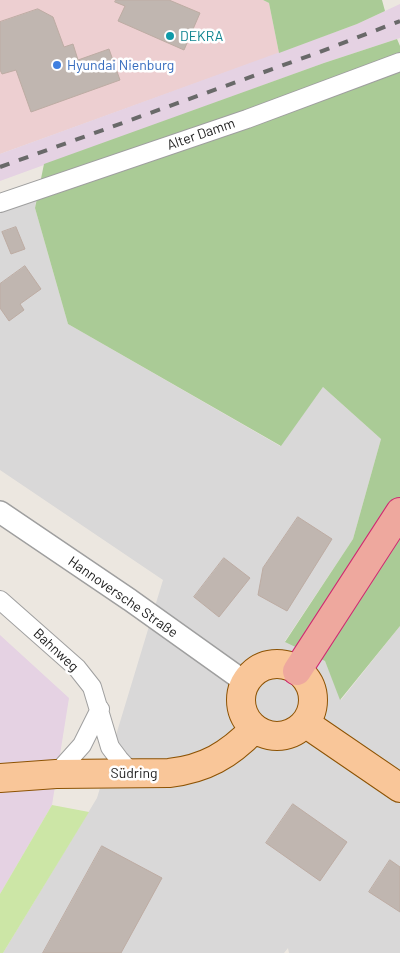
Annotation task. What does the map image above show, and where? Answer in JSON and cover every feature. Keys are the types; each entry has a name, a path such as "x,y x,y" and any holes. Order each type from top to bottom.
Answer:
{"highway":[{"path":"297,671 400,512"}],"main road":[{"path":"277,664 289,666 297,671 307,680 312,690 313,702 311,713 305,723 287,735 264,734 254,729 242,712 240,701 245,682 254,672 265,666 277,664"},
{"path":"305,723 400,788"},
{"name":"Südring","path":"0,778 56,774 169,773 202,767 228,753 254,729"}],"street":[{"name":"Alter Damm","path":"0,203 247,118 400,62"},
{"name":"Hannoversche Straße","path":"0,512 130,600 245,682"},
{"name":"Bahnweg","path":"0,600 77,668 92,687 110,747 132,773"},
{"path":"56,774 82,745 100,709"}],"shaded area":[{"path":"0,0 263,0 269,3 279,53 0,154"},
{"path":"400,4 400,38 324,63 0,181 0,154 357,24"},
{"path":"37,195 35,208 68,324 280,446 323,387 381,439 353,539 285,641 325,661 341,700 400,626 400,953 289,953 288,948 284,953 3,953 97,798 163,580 0,470 0,208"},
{"path":"0,635 69,698 52,805 0,894"}],"green space":[{"path":"263,0 382,0 385,11 357,24 279,53 269,3"},
{"path":"397,39 400,46 400,626 340,700 325,661 285,642 353,539 381,439 323,387 281,446 68,324 35,208 44,164 324,63"},
{"path":"52,805 89,812 3,953 0,953 0,894"}],"building":[{"name":"DEKRA","path":"116,0 169,0 200,13 184,50 118,21 125,6 115,2"},
{"name":"Hyundai Nienburg","path":"38,9 53,17 64,47 73,44 78,60 109,49 120,80 31,112 16,70 2,74 0,70 0,22"},
{"path":"16,227 25,249 11,254 2,232"},
{"path":"25,266 41,289 20,304 24,310 9,321 0,308 0,284"},
{"path":"298,517 332,539 287,611 258,595 263,568"},
{"path":"224,558 250,578 219,617 194,597"},
{"path":"293,804 347,842 320,881 266,843"},
{"path":"102,846 162,878 121,953 43,953"},
{"path":"390,860 400,867 400,912 369,892"}],"railway":[{"path":"0,167 317,53 400,21"}],"place":[{"name":"DEKRA","path":"170,36"},
{"name":"Hyundai Nienburg","path":"57,65"}]}
